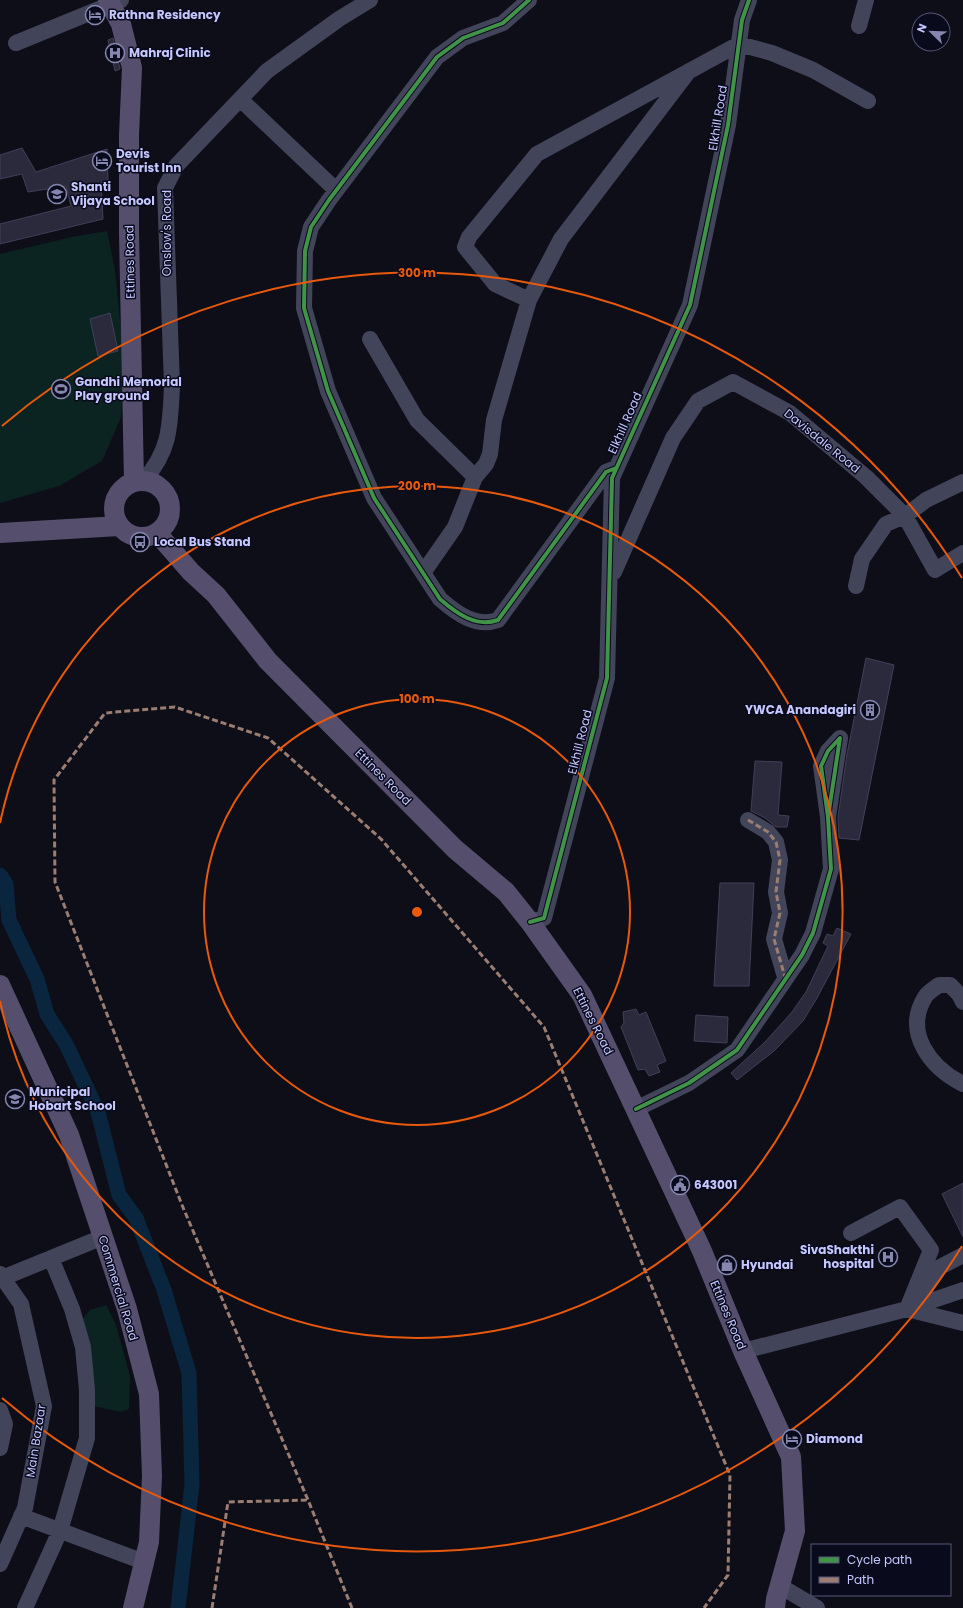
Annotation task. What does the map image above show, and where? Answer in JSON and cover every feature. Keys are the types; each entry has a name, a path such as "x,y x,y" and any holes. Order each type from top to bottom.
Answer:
{"main road":[{"name":"Ettines Road","path":"114,2 132,68 129,141 129,234 139,481"},
{"path":"139,481 160,486 170,501 168,519 157,533 150,536 137,537 125,532 119,526 113,509 115,500 126,485 139,481"},
{"path":"0,533 119,526"},
{"name":"Ettines Road","path":"157,533 191,572 216,595 268,661 455,849 506,892 530,922 582,995 702,1251 791,1457 795,1531 775,1608"},
{"name":"Commercial Road","path":"0,985 69,1135 127,1309 149,1394 152,1476 149,1542 133,1608"}],"street":[{"name":"Onslow's Road","path":"139,481 159,461 166,445 170,416 172,386 165,188 176,166 266,71 345,15 370,0"},
{"path":"529,0 504,23 463,38 437,57 336,190 311,227 305,251 304,308 328,391 374,498 440,599 454,611 472,620 487,624 498,620 606,472 616,468"},
{"name":"Elkhill Road","path":"530,922 544,918 607,678 612,478 690,305 728,124 742,20 749,0"},
{"path":"859,26 866,0"},
{"path":"16,43 114,2"},
{"path":"529,300 495,284 465,247 469,238 537,154 739,44 772,53 814,70 868,101"},
{"path":"423,573 455,527 475,477 486,464 490,454 494,420 529,300 560,239 689,71"},
{"path":"240,99 336,190"},
{"path":"370,339 417,420 475,477"},
{"name":"Davisdale Road","path":"610,581 673,438 698,401 733,382 790,413 866,477 905,516"},
{"path":"856,586 862,559 886,524 905,516 926,500 963,482"},
{"path":"905,516 935,570 963,553"},
{"path":"636,1109 689,1083 737,1050 802,954 813,933 831,869 828,817"},
{"path":"748,820 768,832 776,842 780,860 776,892 780,913 774,939 785,977"},
{"path":"963,1002 959,994 950,985 939,985 926,996 918,1012 916,1030 922,1048 939,1068 963,1084"},
{"path":"851,1233 900,1207 931,1250 910,1308"},
{"path":"1,1277 103,1237"},
{"path":"910,1308 940,1267 963,1255"},
{"path":"25,1608 60,1531 87,1438 87,1390 83,1347 72,1309 51,1258"},
{"name":"Main Bazaar","path":"0,1564 25,1508 44,1406 21,1304 1,1277"},
{"path":"744,1351 910,1308 963,1290"},
{"path":"910,1308 963,1323"},
{"path":"0,1410 5,1424 0,1448"},
{"path":"21,1516 144,1562"},
{"path":"780,1586 817,1608"}],"green space":[{"name":"Gandhi Memorial Play ground","path":"107,231 115,270 124,361 121,417 102,461 59,486 0,503 0,254 72,237"},
{"path":"106,1305 116,1325 130,1376 129,1409 121,1412 93,1406 82,1320 90,1310"}],"building":[{"path":"113,38 120,69 115,71 108,40"},
{"path":"22,148 36,172 107,149 108,181 101,183 103,219 0,244 0,224 71,206 66,186 28,192 22,174 0,179 0,155"},
{"path":"110,313 118,351 98,356 90,319"},
{"name":"YWCA Anandagiri","path":"866,658 894,665 859,840 839,838 838,817 847,754"},
{"path":"755,761 782,762 778,815 789,816 787,827 776,827 765,818 751,811"},
{"path":"720,883 754,883 749,986 714,986"},
{"path":"837,928 851,934 803,1021 774,1051 737,1080 731,1073 765,1042 792,1012 806,992 828,946 823,943 827,934 833,936"},
{"path":"636,1009 639,1015 646,1012 666,1061 657,1065 660,1072 649,1076 645,1069 638,1070 621,1027 624,1023 623,1012"},
{"path":"696,1015 728,1017 727,1043 694,1041"},
{"path":"963,1183 963,1237 942,1194"}],"waterway":[{"path":"0,875 6,884 9,920 37,979 47,1014 67,1046 98,1112 119,1195 136,1218 164,1290 189,1373 192,1484 178,1608"}],"marked path":[{"path":"352,1608 308,1500 182,1205 55,882 54,780 105,713 175,707 268,738 381,839 544,1027 730,1475 728,1575 704,1608"},
{"path":"748,820 768,832 776,842 780,860 776,892 780,913 774,939 785,977"},
{"path":"212,1608 228,1502 308,1500"}],"cycle path":[{"path":"529,0 503,23 463,38 437,57 329,200 311,227 305,251 304,308 328,391 374,498 440,599 467,618 482,622 498,620 606,472 616,468"},
{"path":"530,922 544,918 607,678 612,478 690,305 728,125 742,20 749,0"},
{"path":"636,1109 689,1083 737,1050 802,955 813,933 831,869 828,817 821,766 828,751 840,738 828,817"}],"place":[{"name":"Rathna Residency","path":"95,15"},
{"name":"Mahraj Clinic","path":"115,53"},
{"name":"Devis Tourist Inn","path":"102,161"},
{"name":"Shanti Vijaya School","path":"57,194"},
{"name":"Gandhi Memorial Play ground","path":"61,389"},
{"name":"Local Bus Stand","path":"140,542"},
{"name":"YWCA Anandagiri","path":"870,710"},
{"name":"Municipal Hobart School","path":"15,1099"},
{"name":"643001","path":"680,1185"},
{"name":"SivaShakthi hospital","path":"888,1257"},
{"name":"Hyundai","path":"727,1265"},
{"name":"Diamond","path":"792,1439"}]}
